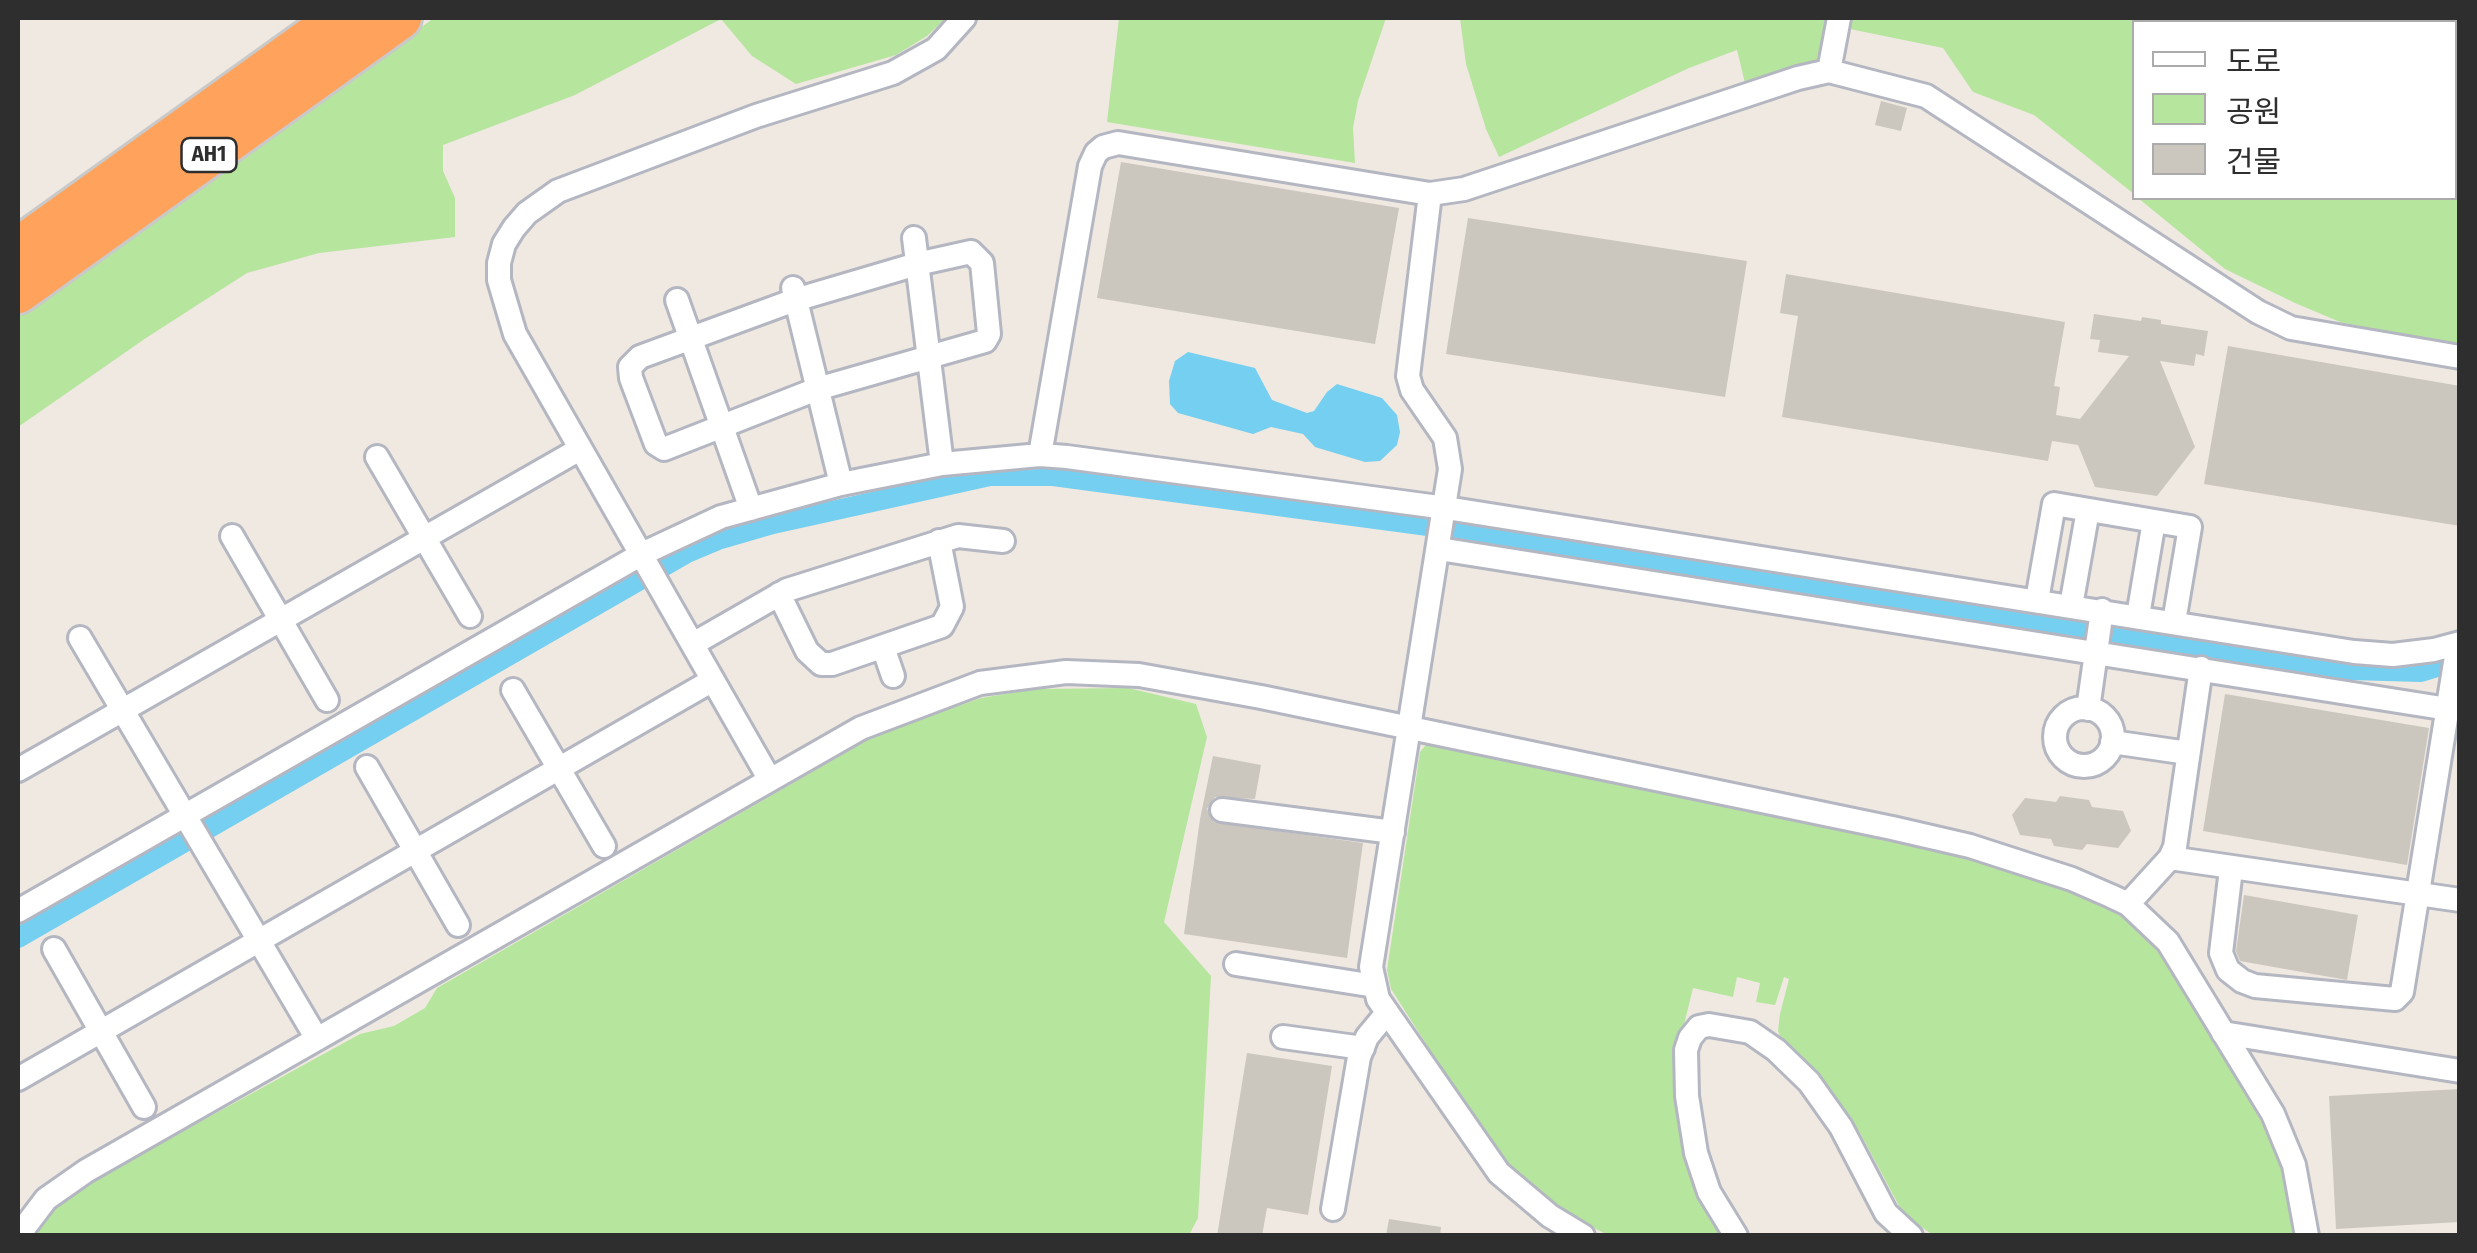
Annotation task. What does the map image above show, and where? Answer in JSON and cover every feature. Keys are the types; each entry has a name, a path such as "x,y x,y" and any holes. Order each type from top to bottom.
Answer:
{"highway":[{"name":"AH1","path":"18,249 340,18"},
{"name":"AH1","path":"18,292 400,18"}],"street":[{"path":"770,780 515,334 498,280 504,244 527,213 558,191 756,116 892,73 936,49 952,36 964,18"},
{"path":"1830,71 1839,18"},
{"path":"1040,455 1090,166 1103,147 1118,144 1430,194 1464,190 1798,78 1830,71 1926,96 2258,312 2291,328 2460,357"},
{"path":"1430,194 1408,376 1412,390 1450,450 1443,528 1372,967 1378,999 1387,1014 1498,1173 1550,1216 1583,1236"},
{"path":"914,238 942,464"},
{"path":"971,252 982,263 989,334 986,341 818,388 660,448 631,378 634,361 794,294 917,264 971,252"},
{"path":"794,294 841,484"},
{"path":"677,300 751,508"},
{"path":"18,770 580,450"},
{"path":"18,911 649,566 720,517 841,484 942,464 1040,455 1443,528 2098,631 2201,668 2448,709"},
{"path":"377,457 470,616"},
{"path":"2037,600 2054,504 2190,527 2174,622"},
{"path":"2072,606 2088,510"},
{"path":"2138,616 2154,521"},
{"path":"1443,528 2037,600 2072,606 2098,631"},
{"path":"693,644 779,594 940,542 970,535 1004,541"},
{"path":"232,536 327,700"},
{"path":"779,594 807,651 821,664 936,630 949,618 952,607 940,542"},
{"path":"2098,631 2138,616 2354,652 2394,655 2459,643 2406,986 2395,999 2255,986 2228,970 2221,953 2231,869"},
{"path":"2088,708 2098,631"},
{"path":"80,638 317,1040"},
{"path":"883,647 893,676"},
{"path":"2128,904 2170,858 2175,847 2201,668"},
{"path":"18,1236 46,1199 63,1185 861,728 980,683 1066,672 1139,675 1410,726 1970,846 2072,878 2128,904 2168,942 2273,1114 2294,1166 2307,1236"},
{"path":"18,1078 713,680"},
{"path":"513,690 604,846"},
{"path":"2088,708 2104,717 2112,742 2104,758 2079,766 2063,757 2055,741 2058,724 2070,712 2088,708"},
{"path":"2112,742 2188,754"},
{"path":"367,767 458,924"},
{"path":"1222,810 1393,832"},
{"path":"2170,858 2460,900"},
{"path":"54,949 144,1107"},
{"path":"1236,964 1375,986"},
{"path":"1334,1209 1363,1048 1387,1014"},
{"path":"1736,1236 1705,1179 1696,1152 1688,1096 1686,1050 1699,1027 1708,1025 1750,1032 1761,1038 1809,1082 1841,1127 1886,1213 1911,1236"},
{"path":"2224,1033 2460,1071"},
{"path":"1283,1037 1363,1048"}],"green space":[{"path":"434,18 946,18 927,36 896,55 796,84 752,56 721,19 575,95 443,145 443,171 455,198 455,237 319,253 247,273 18,427 18,316"},
{"path":"1119,18 1386,18 1358,101 1353,128 1355,163 1107,122"},
{"path":"1460,18 1830,18 1824,54 1818,64 1745,83 1737,50 1689,68 1499,157 1466,64"},
{"path":"1852,18 2289,20 2132,20 2132,192 2034,115 1973,92 1943,48 1850,29"},
{"path":"2457,72 2460,75 2459,346 2340,322 2225,269 2140,200 2457,200"},
{"path":"1128,688 1196,704 1207,737 1164,922 1211,976 1198,1218 1189,1235 31,1236 51,1210 74,1191 360,1034 394,1026 425,1008 437,988 878,734 981,698 1035,689"},
{"path":"1430,740 1969,854 2057,884 2120,912 2140,925 2161,950 2272,1140 2294,1235 1933,1235 1904,1215 1859,1131 1832,1092 1781,1038 1780,1014 1789,979 1784,977 1775,1005 1756,1002 1760,983 1737,977 1733,997 1693,988 1675,1061 1687,1148 1728,1235 1608,1235 1566,1214 1530,1189 1501,1161 1391,989 1387,970 1420,752"}],"water":[{"path":"1188,352 1255,368 1272,400 1307,413 1314,411 1337,384 1382,398 1397,415 1397,445 1380,461 1365,462 1315,447 1303,434 1271,427 1253,434 1178,413 1170,404 1169,381 1175,361"}],"building":[{"path":"1881,101 1907,108 1901,131 1875,125"},
{"path":"1121,162 1399,208 1375,344 1097,298"},
{"path":"1468,218 1747,261 1725,397 1446,354"},
{"path":"1786,274 2065,322 2054,386 2060,387 2056,415 2080,419 2129,356 2098,352 2100,340 2090,339 2094,314 2141,321 2142,317 2208,331 2204,356 2196,354 2194,366 2160,361 2195,447 2157,496 2095,487 2078,445 2052,441 2048,461 1782,417 1798,316 1780,313"},
{"path":"2228,346 2460,386 2460,526 2204,484"},
{"path":"2225,694 2429,728 2407,865 2203,831"},
{"path":"1213,756 1261,765 1255,799 1215,797 1207,809 1214,822 1363,843 1347,958 1184,934"},
{"path":"2060,796 2089,800 2092,807 2123,811 2131,831 2118,848 2087,844 2082,850 2054,846 2051,839 2020,835 2012,815 2025,798 2056,802"},
{"path":"2244,895 2358,915 2347,980 2240,961 2236,951"},
{"path":"1247,1053 1332,1066 1308,1215 1267,1208 1262,1236 1217,1236"},
{"path":"2460,1089 2460,1222 2336,1229 2329,1096"},
{"path":"1389,1219 1441,1227 1440,1236 1386,1236"}],"waterway":[{"path":"18,938 687,553 773,524 990,476 1053,476 1458,530 2350,670 2421,672 2460,660"}]}
